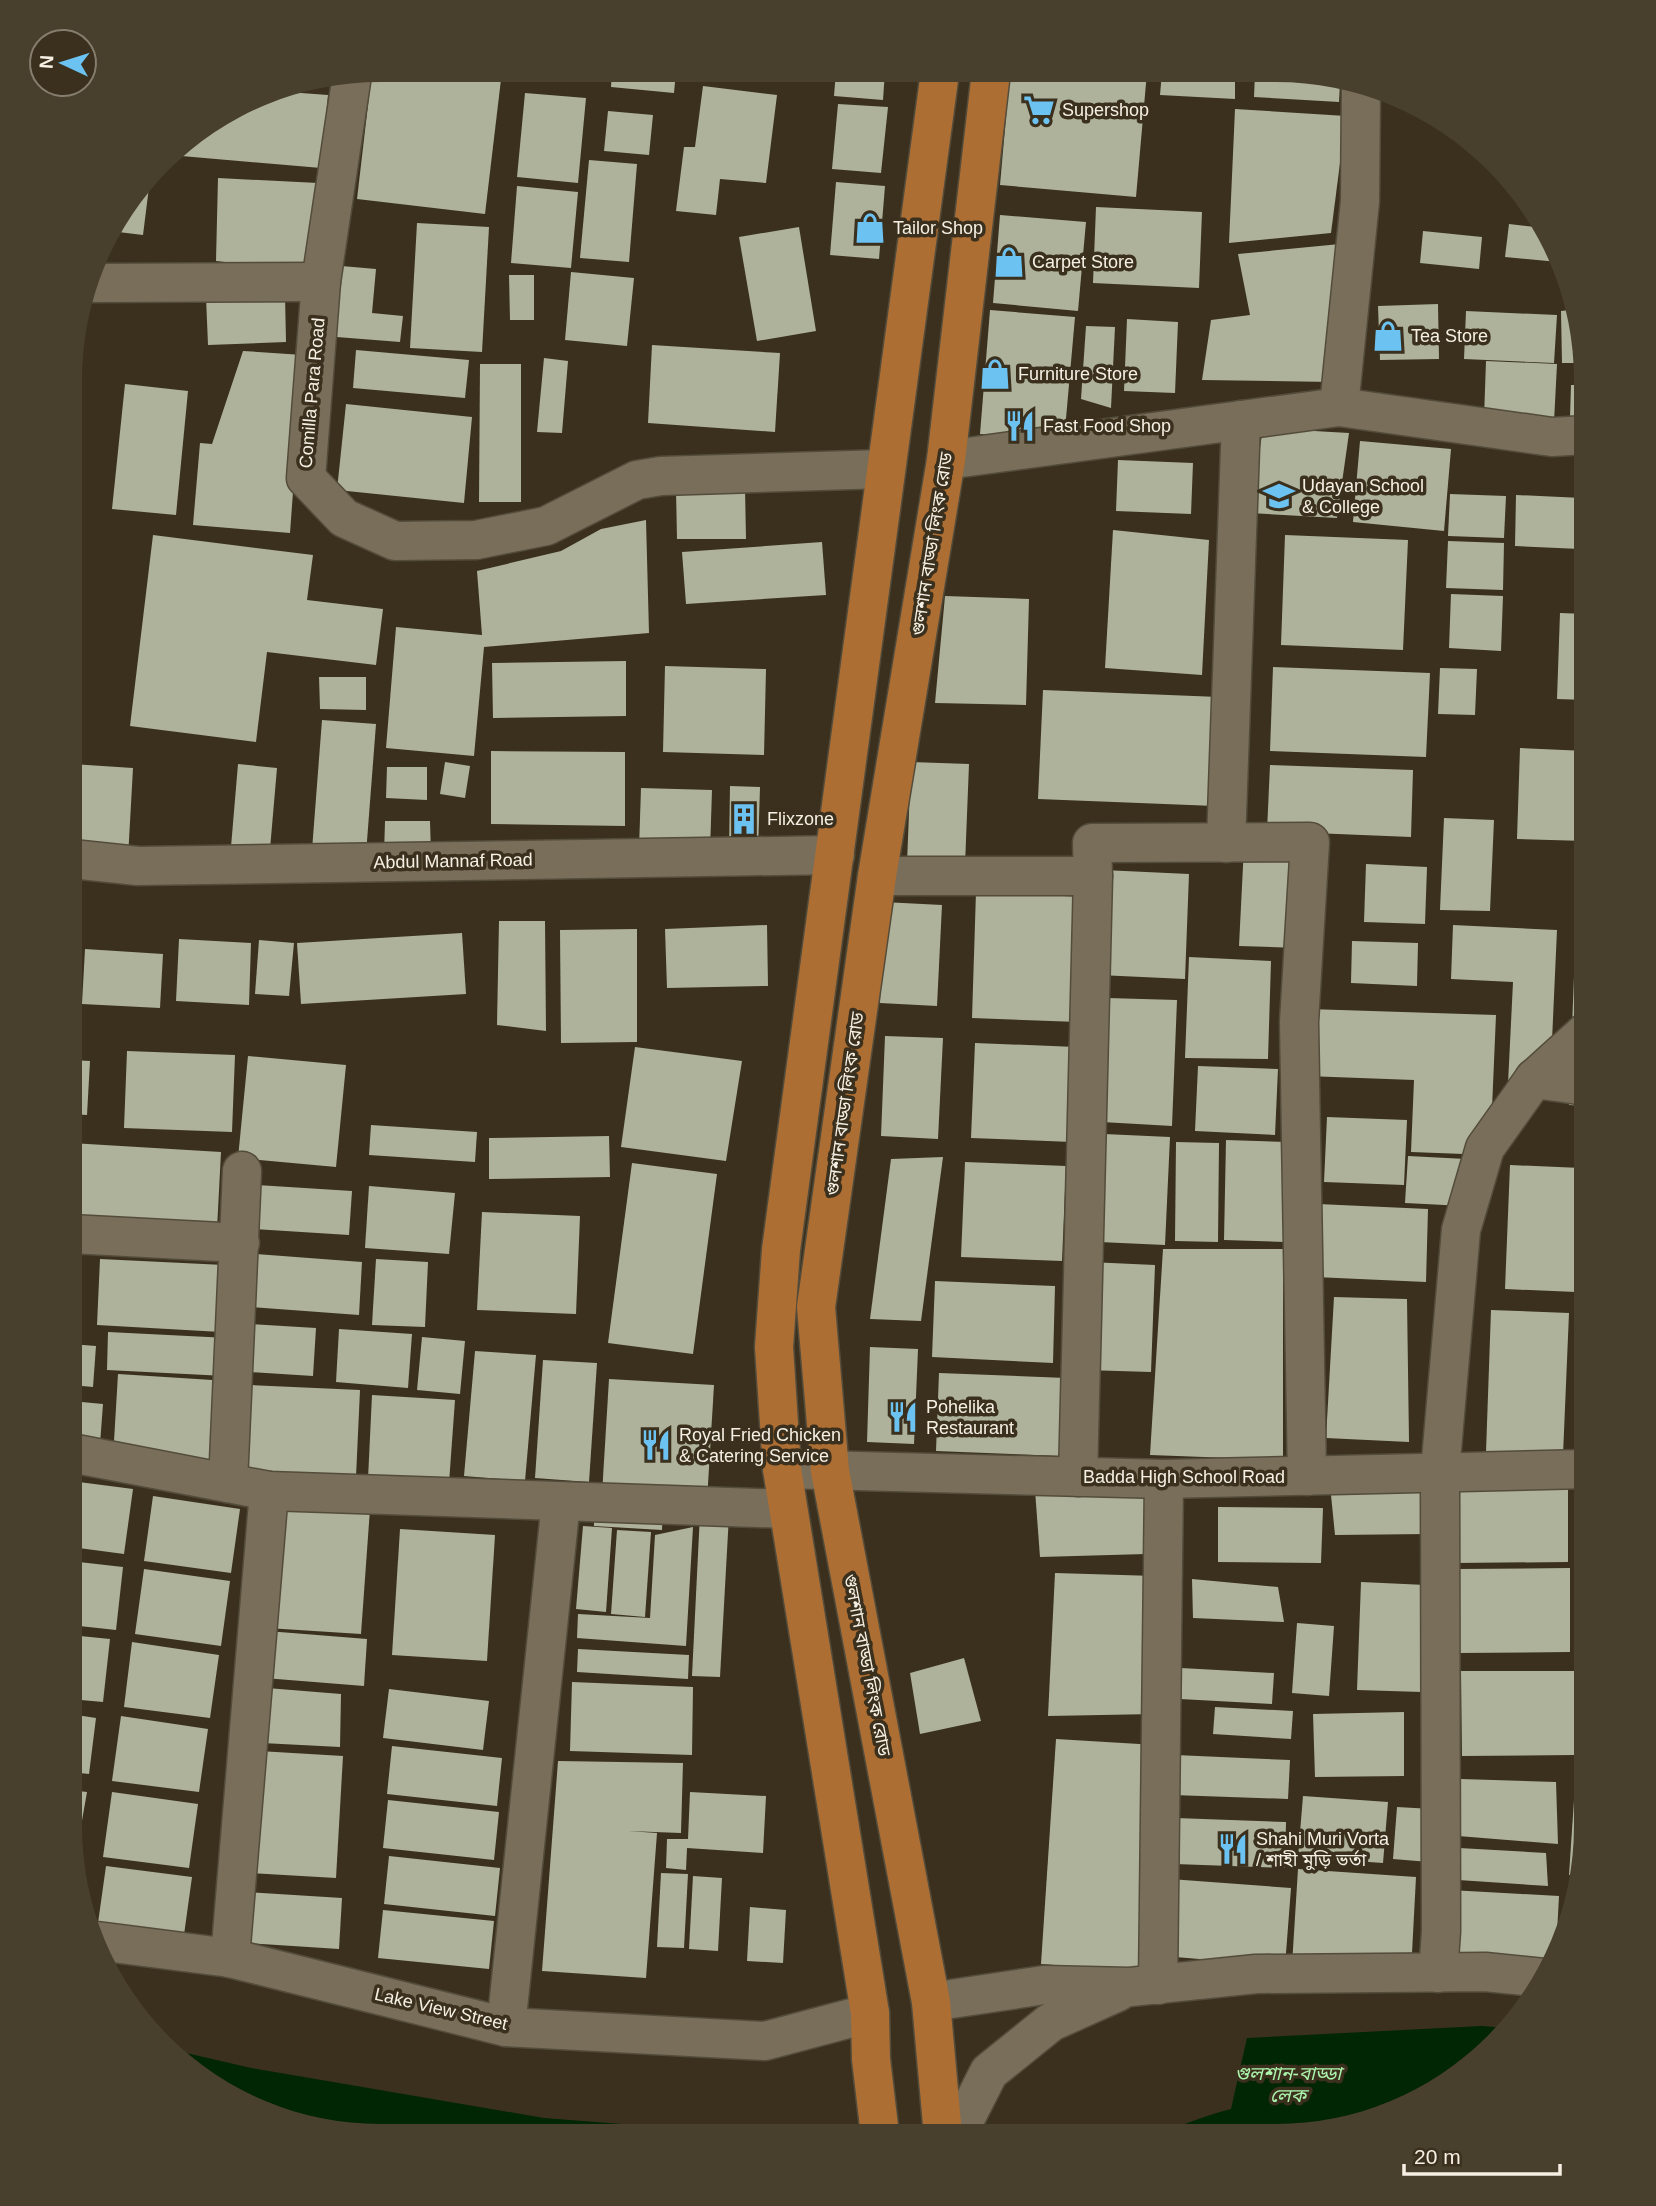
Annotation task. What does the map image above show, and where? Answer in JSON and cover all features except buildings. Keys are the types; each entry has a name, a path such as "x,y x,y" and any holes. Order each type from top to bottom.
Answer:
{"main road":[{"path":"879,2124 871,2059 870,2013 782,1469 774,1347 781,1250 939,82"},
{"name":"গুলশান বাড্ডা লিংক রোড","path":"942,2124 931,2002 830,1471 816,1307 877,876 946,460 990,82"}],"street":[{"name":"Comilla Para Road","path":"351,84 321,282 306,478 344,519 396,541 476,540 546,526 637,480 661,476 885,469"},
{"path":"1339,407 1360,201 1361,95"},
{"path":"99,283 321,282"},
{"path":"946,460 1339,407 1552,436 1574,435"},
{"path":"1226,843 1241,420"},
{"path":"1078,1477 1092,843 1310,842 1299,1021 1307,1476"},
{"name":"Abdul Mannaf Road","path":"82,860 138,866 835,855"},
{"path":"877,876 1093,876"},
{"path":"1438,1973 1441,1931 1440,1472 1461,1230 1485,1148 1534,1079 1574,1043"},
{"path":"1534,1079 1574,1084"},
{"path":"228,1483 242,1171"},
{"path":"82,1235 240,1243"},
{"path":"82,1455 269,1491 788,1509"},
{"name":"Badda High School Road","path":"782,1469 1164,1479 1574,1469"},
{"path":"1144,1986 1164,1479"},
{"path":"230,1958 269,1491"},
{"path":"506,2026 561,1502"},
{"name":"Lake View Street","path":"106,1942 230,1958 506,2026 765,2041 870,2013"},
{"path":"931,2002 1045,1985 1144,1986 1255,1974 1485,1972 1533,1977"},
{"path":"963,2124 989,2072 1051,2022 1144,1986"}],"water":[{"name":"গুলশান-বাড্ডা লেক","path":"1495,2027 1472,2050 1425,2084 1390,2101 1353,2114 1295,2123 1184,2124 1231,2109 1247,2038"},
{"path":"188,2053 251,2068 544,2118 622,2124 381,2124 322,2118 285,2108 249,2093 231,2084"}],"place":[{"name":"Supershop","path":"1039,110"},
{"name":"Tailor Shop","path":"870,228"},
{"name":"Carpet Store","path":"1009,262"},
{"name":"Tea Store","path":"1388,336"},
{"name":"Furniture Store","path":"995,374"},
{"name":"Fast Food Shop","path":"1020,426"},
{"name":"Udayan School & College","path":"1279,496"},
{"name":"Flixzone","path":"744,819"},
{"name":"Pohelika Restaurant","path":"903,1417"},
{"name":"Royal Fried Chicken & Catering Service","path":"656,1445"},
{"name":"Shahi Muri Vorta / শাহী মুড়ি ভর্তা","path":"1233,1849"}]}
